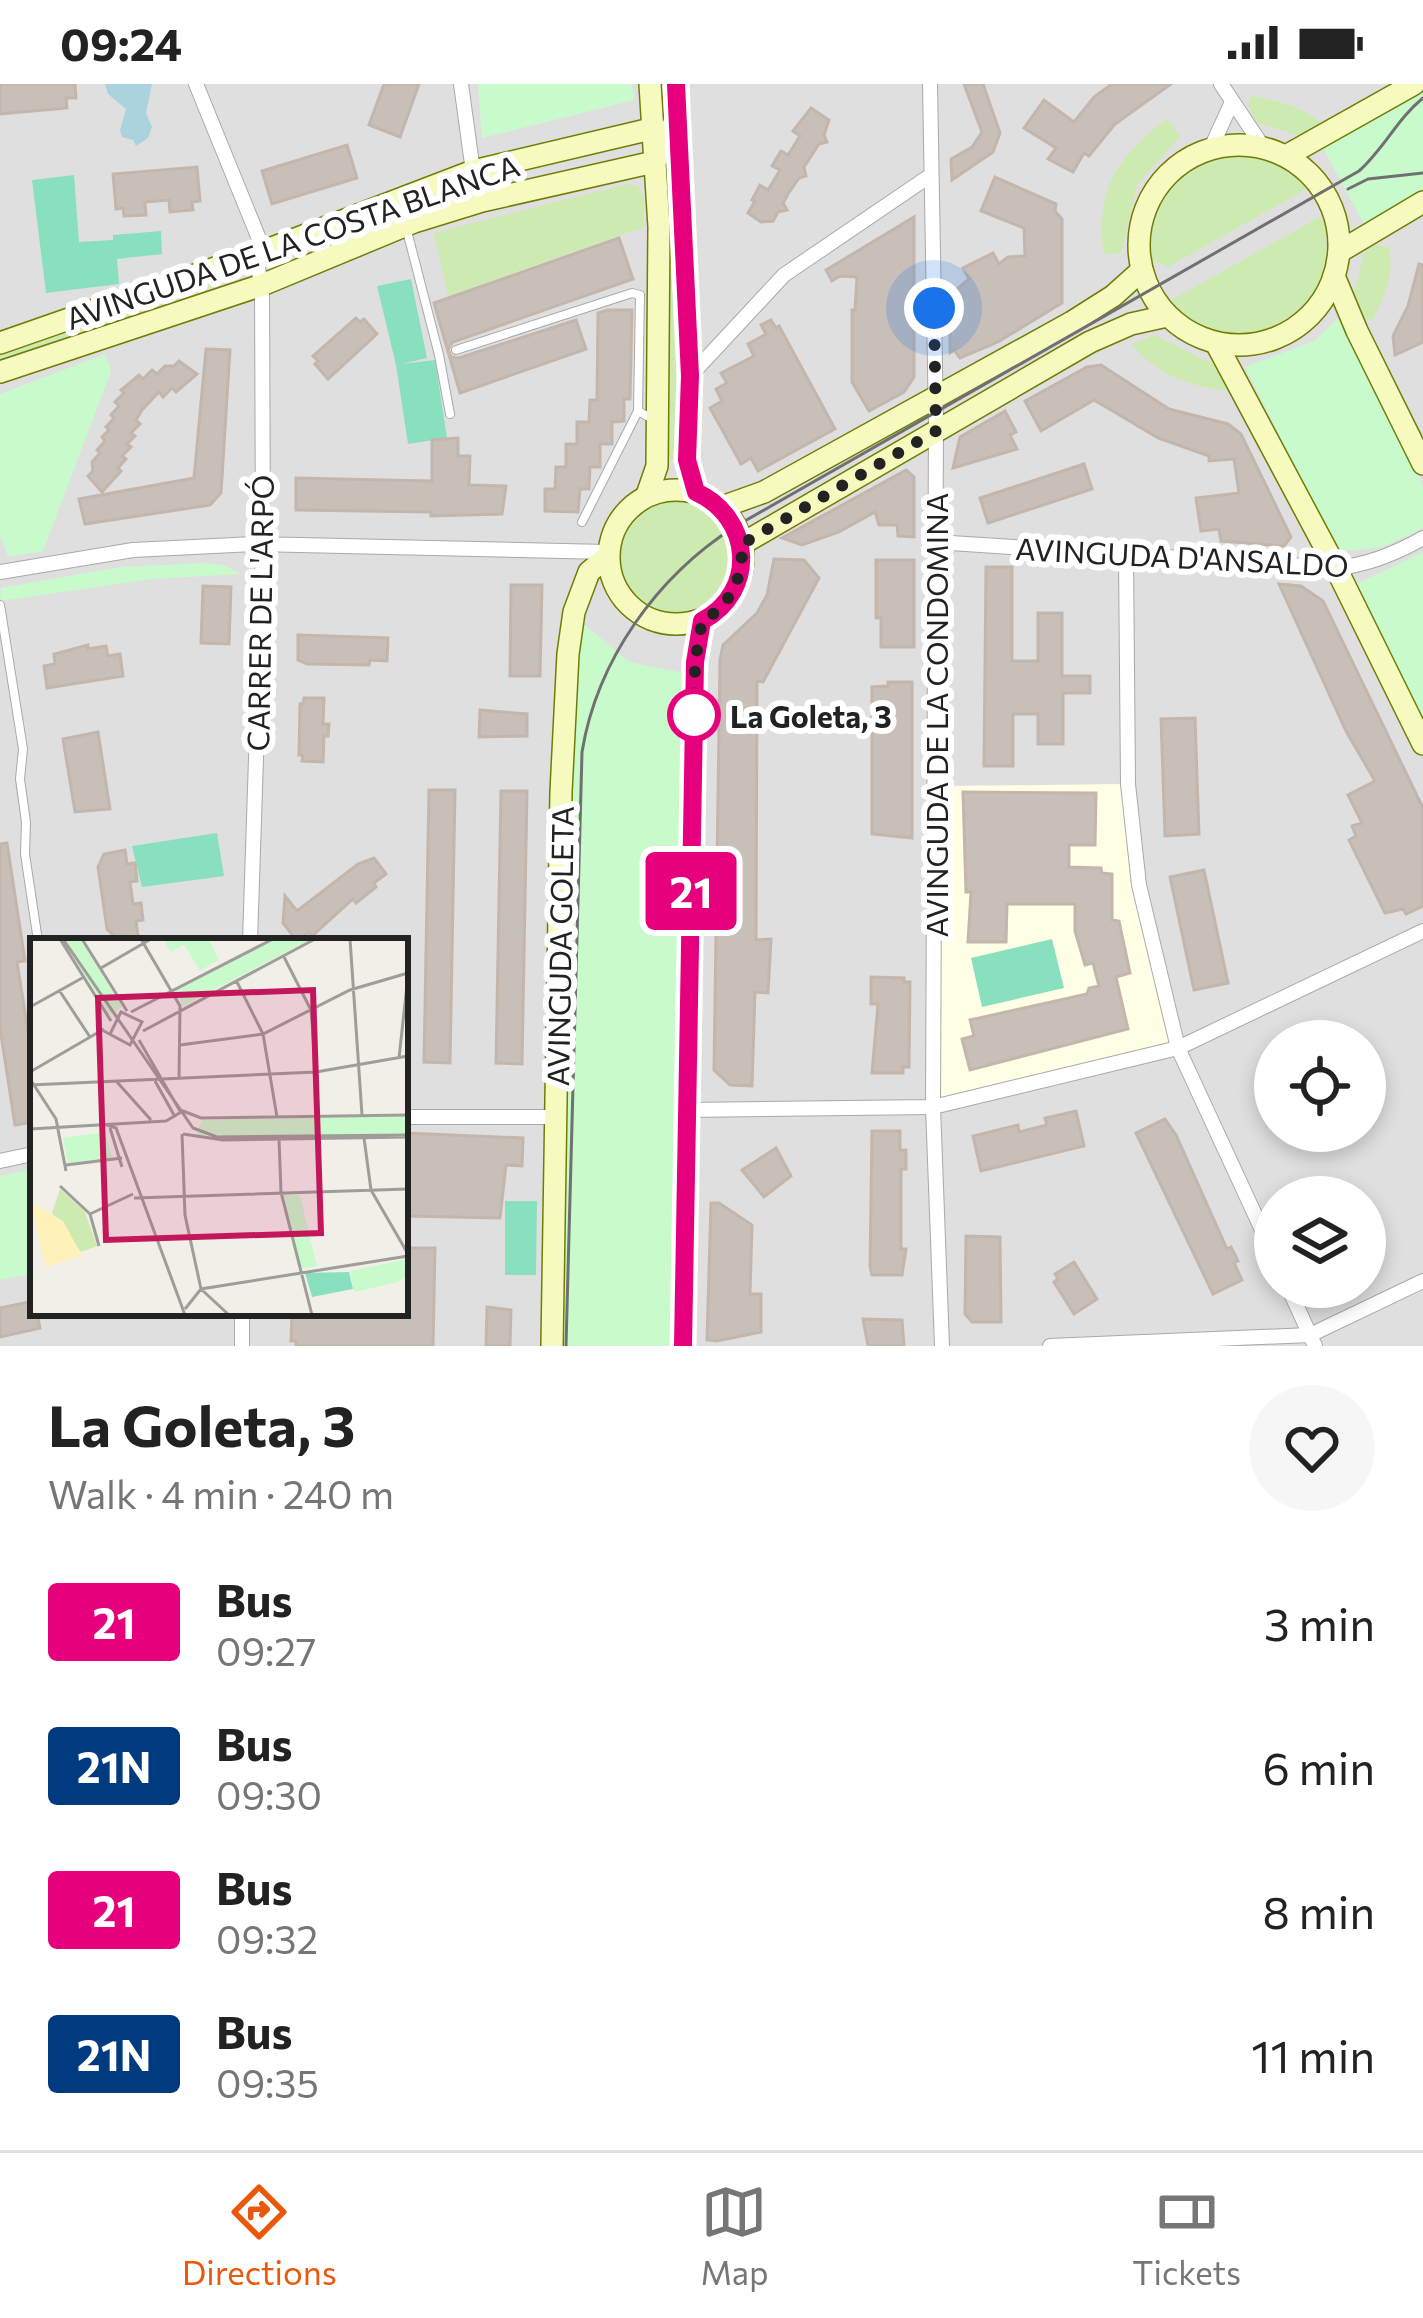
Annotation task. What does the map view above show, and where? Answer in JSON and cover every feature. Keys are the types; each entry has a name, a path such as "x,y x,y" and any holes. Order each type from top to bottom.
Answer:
{"street":[{"path":"196,84 262,285"},
{"path":"461,84 482,201"},
{"path":"647,494 657,466 647,416 659,227 650,84"},
{"name":"AVINGUDA DE LA CONDOMINA","path":"930,84 936,431 933,1107 942,1346"},
{"path":"1221,84 1263,147"},
{"path":"1286,156 1414,84"},
{"path":"654,162 670,139 677,94"},
{"path":"677,94 690,376 687,460 696,492"},
{"path":"1210,148 1231,104"},
{"name":"AVINGUDA DE LA COSTA BLANCA","path":"0,343 254,255 473,171 655,128"},
{"path":"1241,144 1286,156 1310,174 1336,219 1339,252 1323,300 1300,325 1273,340 1216,344 1185,330 1167,316 1142,270 1140,230 1147,205 1177,166 1210,148 1241,144"},
{"name":"AVINGUDA DE LA COSTA BLANCA","path":"0,372 262,285 405,225 482,201 654,162"},
{"path":"690,376 784,275 931,175"},
{"path":"1339,252 1423,202"},
{"path":"722,507 764,492 1072,322 1142,270"},
{"path":"1334,276 1423,464"},
{"name":"CARRER DE L'ARPÓ","path":"250,938 262,545 262,285"},
{"path":"742,544 1090,342 1131,324 1167,316"},
{"path":"1216,344 1336,568 1423,744"},
{"path":"670,489 696,492 722,507 736,526 742,544 737,585 715,614 702,621 683,626 640,615 613,583 608,554 613,531 625,512 647,494 670,489"},
{"name":"AVINGUDA D'ANSALDO","path":"935,542 1336,568 1395,554 1423,538"},
{"path":"0,572 134,550 262,545 608,554"},
{"name":"AVINGUDA GOLETA","path":"552,1346 561,792 568,654 574,612 590,572 608,554"},
{"path":"1126,556 1128,784 1138,885 1178,1048 1254,1213"},
{"path":"683,1346 695,662 702,621"},
{"path":"688,1110 933,1107 1178,1048 1423,932"},
{"path":"408,1117 556,1117"},
{"path":"0,1161 30,1155"},
{"path":"1050,1346 1313,1340 1423,1281"},
{"path":"1298,1308 1313,1340"}],"lane":[{"path":"405,225 440,355 450,414"},
{"path":"456,350 632,293 640,296 647,416 582,521"},
{"path":"0,605 23,749 25,854 38,938"}],"shaded area":[{"path":"0,84 1423,84 1423,1346 0,1346"},
{"path":"1128,784 1139,885 1178,1048 933,1107 936,786"}],"green space":[{"path":"478,84 632,84 634,100 482,138"},
{"path":"1423,88 1423,193 1365,226 1322,146"},
{"path":"1251,96 1289,105 1322,124 1304,137 1257,123 1248,105"},
{"path":"1167,119 1180,136 1137,185 1121,253 1104,254 1103,211 1113,177 1135,147"},
{"path":"1248,155 1281,167 1308,188 1168,267 1151,259 1156,217 1175,185 1207,164"},
{"path":"74,175 79,242 161,231 162,254 117,259 119,284 46,293 32,180"},
{"path":"627,184 638,186 644,197 644,227 448,296 434,233"},
{"path":"675,209 678,456 669,462 665,219"},
{"path":"1318,218 1324,220 1326,254 1318,284 1302,307 1280,324 1254,332 1225,332 1196,322 1170,301"},
{"path":"1389,247 1391,266 1381,302 1369,320 1352,302 1365,250"},
{"path":"217,276 219,285 0,362 0,353"},
{"path":"411,279 427,358 402,364 435,360 447,438 408,444 377,286"},
{"path":"1338,318 1423,485 1423,528 1382,547 1338,552 1245,367 1314,341"},
{"path":"1154,335 1217,366 1229,391 1187,382 1152,364 1132,344"},
{"path":"105,354 111,371 43,551 8,557 0,535 0,394"},
{"path":"675,502 696,506 714,518 726,536 730,557 726,578 714,596 696,608 675,612 654,608 636,596 624,578 620,557 624,536 636,518 654,506"},
{"path":"1423,552 1423,721 1357,584"},
{"path":"224,565 241,574 151,579 0,601 1,588 120,567"},
{"path":"583,623 629,662 684,673 677,1346 563,1346 574,675"},
{"path":"217,833 224,876 142,887 132,846"},
{"path":"1052,939 1064,988 982,1007 971,958"},
{"path":"30,1170 30,1275 0,1280 0,1176"},
{"path":"505,1201 537,1201 536,1275 505,1275"}],"water":[{"path":"105,84 152,84 146,113 152,127 148,138 136,146 122,137 126,109 108,94"}],"building":[{"path":"0,84 75,84 76,98 66,98 67,108 0,114"},
{"path":"384,84 419,84 400,137 369,125"},
{"path":"964,84 983,84 1000,133 993,152 952,180 951,159 972,147 982,132"},
{"path":"1112,84 1171,84 1115,124 1089,156 1084,153 1073,172 1048,159 1056,148 1024,128 1044,100 1074,122"},
{"path":"811,108 829,120 824,135 827,142 819,144 804,167 806,176 788,194 783,203 787,210 778,212 773,221 761,222 748,213 752,200 760,185 768,190 780,170 772,166 781,151 788,155 800,136 793,131"},
{"path":"347,145 357,178 272,204 262,171"},
{"path":"197,167 200,201 192,202 193,210 170,212 169,200 145,202 146,215 124,216 123,208 116,209 113,174"},
{"path":"995,177 1056,204 1062,219 1062,303 998,342 960,358 954,350 950,353 950,295 969,279 963,268 993,253 999,264 1008,257 1025,256 1024,228 981,211"},
{"path":"914,217 914,377 904,392 869,411 852,382 857,277 840,276 832,281 826,270"},
{"path":"619,238 633,279 453,342 448,349 451,357 459,358 576,320 586,349 460,393 434,303"},
{"path":"1419,264 1423,265 1423,342 1395,355 1393,336 1408,306"},
{"path":"632,310 630,399 624,399 624,421 612,422 612,444 600,444 600,467 590,467 589,489 580,489 578,512 545,511 545,489 555,489 556,467 566,467 566,444 577,444 577,422 589,422 590,400 597,400 598,313"},
{"path":"356,318 364,319 377,334 328,379 313,356"},
{"path":"771,320 779,326 835,429 758,471 751,458 741,464 710,408 722,401 716,389 727,383 721,373 754,356 748,344 766,334 761,325"},
{"path":"206,349 230,350 221,493 210,505 85,524 79,499 194,478"},
{"path":"179,361 197,374 176,392 172,388 163,397 159,392 142,410 136,420 140,424 131,433 135,436 127,444 131,447 122,456 126,459 118,468 121,471 102,492 88,476 105,441 106,427 114,418 111,415 119,406 115,402 124,393 121,390 139,375 143,379 152,370 157,374"},
{"path":"1101,365 1169,409 1228,424 1241,434 1291,537 1284,546 1221,541 1219,529 1201,531 1196,498 1239,493 1234,459 1209,461 1209,456 1158,438 1094,400 1041,431 1025,401 1087,367"},
{"path":"1005,411 1016,432 1010,435 1017,449 953,468 960,437"},
{"path":"458,438 458,456 470,456 469,485 506,486 502,514 296,510 296,478 432,481 432,440"},
{"path":"1084,464 1092,489 988,523 980,498"},
{"path":"906,470 914,477 914,537 898,536 897,525 879,525 875,512 802,545 782,538"},
{"path":"774,559 804,560 819,578 763,682 757,681 756,940 771,939 768,993 755,992 752,1086 730,1085 714,1070 720,660 723,645 757,613 767,595"},
{"path":"876,560 914,560 914,647 881,647"},
{"path":"986,567 1012,567 1012,661 1038,661 1038,613 1062,613 1062,676 1090,676 1090,693 1063,693 1063,744 1038,744 1038,714 1013,714 1013,766 984,766"},
{"path":"1279,584 1301,586 1323,601 1423,808 1423,906 1406,914 1403,909 1385,913 1349,840 1356,836 1352,826 1362,823 1348,795 1375,781 1346,731"},
{"path":"511,585 542,585 540,676 510,676"},
{"path":"203,586 231,587 229,644 201,643"},
{"path":"298,635 388,638 387,661 307,664 298,660"},
{"path":"88,645 88,649 106,646 108,656 120,654 123,676 47,688 44,666 55,664 54,654"},
{"path":"888,682 912,682 912,838 872,834 872,687 888,686"},
{"path":"304,698 324,698 323,724 329,724 323,762 302,761 299,755"},
{"path":"480,710 527,714 527,736 479,737"},
{"path":"1195,718 1199,834 1165,836 1161,719"},
{"path":"98,732 110,809 75,812 63,739"},
{"path":"429,790 455,790 450,1063 424,1062"},
{"path":"501,791 527,791 522,1064 496,1063"},
{"path":"963,792 1096,793 1095,845 1069,845 1069,867 1101,868 1102,873 1112,874 1112,920 1119,921 1130,973 1116,977 1128,1029 970,1070 962,1039 974,1036 970,1020 1087,994 1089,988 1099,986 1093,963 1085,965 1075,931 1075,904 1007,904 1006,942 968,942 971,892 966,892"},
{"path":"7,843 25,961 17,962 30,1043 30,1122 15,1125 0,1028 0,844"},
{"path":"125,850 127,864 135,863 137,881 130,882 133,904 141,903 138,936 116,938 107,929 98,867 104,854"},
{"path":"374,858 386,874 312,936 309,932 295,938 283,923 285,896 297,911 358,864"},
{"path":"1204,870 1228,983 1194,990 1170,877"},
{"path":"871,977 910,982 909,1067 903,1067 903,1073 872,1073 878,1004 871,1004"},
{"path":"1076,1111 1084,1146 981,1171 973,1136 1018,1125 1019,1132 1047,1125 1045,1118"},
{"path":"1165,1119 1227,1249 1231,1247 1238,1261 1234,1263 1242,1280 1213,1294 1136,1133"},
{"path":"872,1131 900,1131 900,1150 906,1150 906,1169 901,1169 901,1249 906,1249 902,1275 872,1275 870,1266"},
{"path":"408,1133 523,1138 522,1166 506,1165 500,1218 408,1216"},
{"path":"776,1148 791,1176 764,1197 742,1170"},
{"path":"711,1203 719,1203 752,1225 750,1294 761,1294 761,1332 707,1340"},
{"path":"966,1236 1000,1237 1001,1322 972,1322 965,1314"},
{"path":"408,1248 435,1248 433,1346 296,1346 291,1341 292,1316 408,1316"},
{"path":"1074,1262 1097,1299 1074,1314 1054,1282 1055,1274"},
{"path":"30,1302 30,1316 38,1316 40,1328 0,1337 0,1308"},
{"path":"487,1307 511,1310 510,1346 486,1346"},
{"path":"863,1319 902,1320 904,1346 868,1346"}],"tram line":[{"path":"566,1346 582,752 601,685 635,623 681,569 736,526 1359,171 1423,98"},
{"path":"1348,189 1368,179 1423,173"}],"bus line":[{"name":"21","path":"676,84 690,376 687,460 696,492 722,507 742,544 737,585 715,614 702,621 695,662 683,1346"}],"place":[{"name":"La Goleta, 3","path":"694,715"}],"route":[{"path":"694,715 702,621 715,614 737,585 742,544 936,431 934,308"}]}
